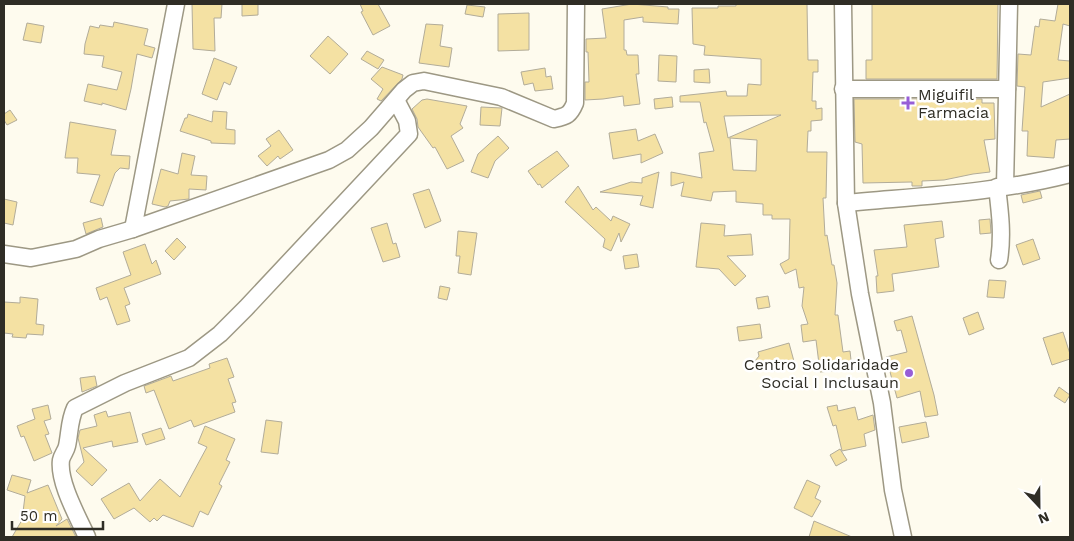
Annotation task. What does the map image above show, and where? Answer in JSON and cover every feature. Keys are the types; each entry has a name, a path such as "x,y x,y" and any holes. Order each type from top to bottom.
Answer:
{"street":[{"path":"133,228 176,4"},
{"path":"4,254 31,258 76,249 329,160 347,150 371,128 404,90 413,83 424,81 500,97 554,119 570,113 575,103 576,4"},
{"path":"843,4 846,203 860,294 882,403 894,490 903,537"},
{"path":"999,260 1002,242 1000,214 1007,89 1009,4"},
{"path":"843,89 1007,89"},
{"path":"86,537 66,488 62,472 61,459 67,448 69,424 75,408 125,383 189,358 220,334 409,134 407,121 396,100"},
{"path":"846,203 1001,187 1044,181 1070,174"}],"building":[{"path":"192,4 222,4 221,18 214,18 215,51 193,49"},
{"path":"242,4 258,4 258,15 242,16"},
{"path":"360,4 378,4 390,26 373,35 361,12 363,11"},
{"path":"632,4 679,9 678,24 643,22 643,17 624,20 624,50 626,50 627,55 638,55 639,74 636,74 640,104 624,106 623,96 585,100 585,82 589,82 586,39 606,38 602,9"},
{"path":"736,4 807,4 808,60 818,60 818,72 813,72 812,101 816,101 816,109 822,108 822,120 811,121 811,131 808,131 807,152 827,152 826,198 823,198 825,236 827,235 837,283 835,315 838,315 843,352 850,351 852,369 820,372 816,340 803,342 801,325 808,324 802,306 804,287 799,288 796,269 785,274 780,264 789,259 790,219 772,219 772,215 763,215 763,204 736,202 736,191 713,192 711,201 681,196 684,182 671,186 671,172 702,178 699,153 714,151 706,122 704,123 700,102 680,102 680,96 726,91 727,96 747,96 748,84 761,85 761,59 704,55 705,46 693,44 692,8 736,6","holes":["781,115 730,137 728,138 724,116","730,138 757,140 756,171 733,170"]},
{"path":"872,4 998,4 997,79 866,79 866,60 872,60"},
{"path":"1058,4 1070,4 1070,26 1063,24 1058,60 1070,61 1070,78 1043,82 1041,107 1070,94 1070,139 1056,140 1054,158 1027,156 1028,131 1022,131 1025,87 1017,86 1018,54 1031,55 1035,26 1039,27 1040,19 1055,21"},
{"path":"467,5 485,7 483,17 465,14"},
{"path":"529,13 529,50 498,51 498,14"},
{"path":"114,22 148,29 144,45 155,48 152,58 137,54 126,110 102,103 102,105 84,101 88,84 117,90 122,72 102,67 104,56 84,54 90,26 99,28 100,25 113,27"},
{"path":"27,23 44,26 41,43 23,40"},
{"path":"426,24 443,25 440,46 452,48 449,67 419,63"},
{"path":"328,36 348,54 330,74 310,56"},
{"path":"367,51 384,60 378,69 361,59"},
{"path":"659,55 677,56 676,82 658,81"},
{"path":"214,58 237,67 230,85 224,82 217,100 202,94"},
{"path":"382,67 403,75 402,79 381,101 377,99 383,89 371,79"},
{"path":"545,68 546,77 551,76 553,89 535,91 533,83 524,85 521,72"},
{"path":"709,69 710,83 694,82 694,70"},
{"path":"672,97 673,107 655,109 654,99"},
{"path":"427,99 467,106 460,124 463,128 451,136 464,161 447,169 435,147 433,148 418,127 417,119 412,109 422,100"},
{"path":"854,99 982,99 982,103 994,103 995,139 984,140 990,172 944,180 922,181 922,186 912,186 912,182 863,183 862,144 855,142"},
{"path":"481,107 502,108 500,126 480,125"},
{"path":"10,110 17,120 7,125 4,120 4,114"},
{"path":"213,111 227,112 226,129 235,130 235,144 211,143 211,141 180,131 188,114 212,122"},
{"path":"70,122 116,130 111,155 130,156 129,169 120,168 115,173 103,206 90,202 100,175 77,173 78,158 65,158"},
{"path":"636,129 638,141 655,134 663,153 641,163 641,154 613,159 609,133"},
{"path":"279,130 293,150 280,159 278,156 267,166 258,156 271,146 266,139"},
{"path":"498,136 509,148 495,161 488,178 471,172 478,154"},
{"path":"557,151 569,166 542,188 528,171"},
{"path":"182,153 195,156 191,175 207,176 206,190 189,189 189,199 170,201 168,206 165,207 152,204 161,169 178,174"},
{"path":"659,172 653,208 640,205 643,196 600,192 631,182 642,183 642,178"},
{"path":"578,186 593,210 596,207 611,221 613,216 630,224 621,242 619,233 611,251 603,247 605,239 565,202"},
{"path":"429,189 441,221 425,228 413,194"},
{"path":"1040,191 1042,198 1023,203 1021,195"},
{"path":"4,199 17,202 13,225 4,223"},
{"path":"101,218 103,227 86,234 83,223"},
{"path":"990,219 991,233 980,234 979,220"},
{"path":"942,221 944,237 935,239 939,267 892,274 894,291 877,293 876,276 878,276 874,250 907,247 904,225"},
{"path":"387,223 393,244 396,243 400,257 383,262 371,228"},
{"path":"701,223 725,225 724,236 751,234 753,255 727,256 746,276 735,286 719,269 696,267"},
{"path":"458,231 477,233 471,275 458,273 460,256 456,256"},
{"path":"177,238 186,247 174,260 165,251"},
{"path":"1033,239 1040,259 1023,265 1016,245"},
{"path":"145,244 152,264 156,260 161,274 124,288 130,304 125,306 130,321 117,325 107,297 100,300 96,288 131,275 123,252"},
{"path":"637,254 639,267 625,269 623,256"},
{"path":"989,280 1006,281 1004,298 987,297"},
{"path":"440,286 450,288 447,300 438,298"},
{"path":"768,296 770,307 758,309 756,298"},
{"path":"20,297 38,299 36,324 44,325 43,335 27,334 26,338 12,337 13,334 4,333 4,302 20,303"},
{"path":"978,312 984,329 969,335 963,318"},
{"name":"Centro Solidaridade Social I Inclusaun","path":"912,316 938,415 925,417 920,391 897,398 886,357 907,352 901,330 897,331 894,321"},
{"path":"760,324 762,338 739,341 737,327"},
{"path":"1063,332 1070,359 1052,365 1043,338"},
{"path":"789,343 795,365 774,371 766,371 759,368 755,361 759,356 758,352"},
{"path":"227,358 234,377 228,379 236,402 232,403 235,412 194,427 191,420 169,429 154,390 146,393 144,386 171,376 173,381 210,368 209,364"},
{"path":"95,376 97,386 82,392 80,378"},
{"path":"1059,387 1070,395 1065,403 1054,396"},
{"path":"48,405 51,419 44,421 49,434 45,435 52,453 34,461 24,436 21,437 17,426 35,419 32,409"},
{"path":"837,405 838,411 855,407 858,420 873,415 875,430 864,434 866,446 842,451 836,425 833,426 827,407"},
{"path":"106,411 108,417 130,412 138,442 113,447 112,441 83,448 107,470 92,486 76,471 84,462 78,438 80,430 97,426 94,415"},
{"path":"266,420 282,422 278,454 261,452"},
{"path":"926,422 929,437 902,443 899,427"},
{"path":"205,426 235,439 226,460 230,462 219,484 222,486 208,515 200,511 193,527 163,515 157,521 154,518 150,522 134,508 114,519 101,499 129,483 140,501 160,479 180,497 207,447 198,443"},
{"path":"161,428 165,439 146,445 142,434"},
{"path":"840,449 847,460 836,466 830,455"},
{"path":"12,475 31,480 27,493 48,485 62,519 56,526 67,519 76,537 12,537 22,520 25,496 7,490"},
{"path":"807,480 820,486 815,498 821,501 812,517 794,508"},
{"path":"814,521 852,537 809,537"}],"place":[{"name":"Miguifil Farmacia","path":"908,103"},
{"name":"Centro Solidaridade Social I Inclusaun","path":"909,373"}]}
